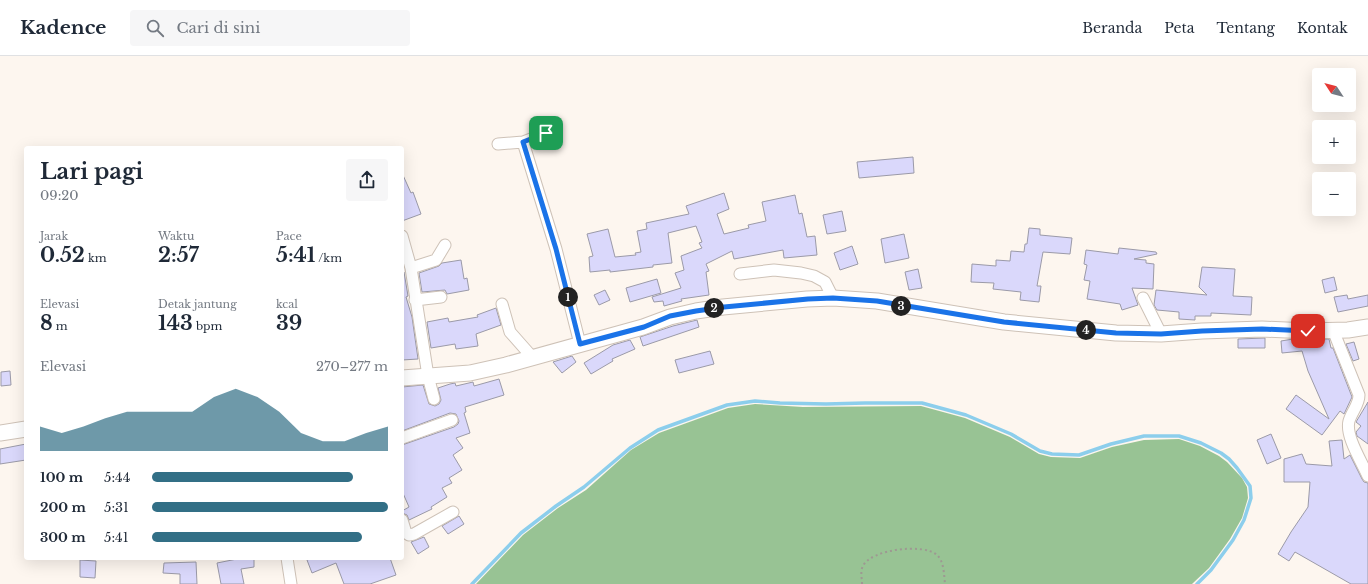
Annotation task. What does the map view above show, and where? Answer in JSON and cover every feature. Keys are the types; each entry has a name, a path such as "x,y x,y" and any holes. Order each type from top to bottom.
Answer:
{"street":[{"path":"498,144 523,142 546,133"},
{"path":"523,142 556,249 580,344"},
{"path":"404,243 411,268 428,376 434,399"},
{"path":"411,268 439,258 445,244"},
{"path":"740,274 774,270 808,274 825,282 833,298"},
{"path":"415,300 441,297"},
{"path":"404,378 470,373 533,358 644,327 670,316 724,307 808,299 833,298 877,301 1004,322 1116,333 1161,334 1262,329 1348,330 1368,327"},
{"path":"1143,298 1161,334"},
{"path":"502,304 510,332 533,358"},
{"path":"1333,330 1359,395 1358,403 1349,422 1349,434 1368,476"},
{"path":"404,437 452,420"},
{"path":"0,433 24,429"},
{"path":"404,526 406,533 409,535 414,534 453,512"},
{"path":"287,560 291,584"}],"path":[{"path":"862,584 862,566 871,557 882,553 921,549 929,550 937,555 942,562 945,584"}],"green space":[{"path":"755,404 803,407 921,406 965,418 1010,437 1039,454 1051,457 1080,458 1112,447 1144,440 1179,439 1200,446 1227,462 1242,478 1247,487 1248,498 1242,518 1230,539 1209,568 1192,584 476,584 523,535 558,508 586,490 631,450 659,433 728,408"}],"building":[{"path":"913,157 914,173 859,178 857,162"},
{"path":"404,177 411,193 413,192 421,214 404,220"},
{"path":"724,193 729,209 717,214 724,234 749,228 748,225 766,221 762,202 795,195 799,214 802,213 807,237 815,236 817,255 784,258 783,250 734,259 732,251 706,264 709,271 706,272 709,295 681,299 682,301 664,306 663,301 654,302 652,297 681,288 675,273 684,270 681,256 702,248 699,243 702,242 696,226 668,233 672,263 653,265 653,267 610,272 610,270 590,272 589,257 593,256 587,234 608,229 615,257 636,255 635,253 641,252 637,231 647,229 646,223 689,214 686,206"},
{"path":"842,211 846,231 827,234 823,215"},
{"path":"1029,228 1040,229 1040,235 1072,238 1070,254 1043,252 1037,286 1041,286 1039,302 1020,300 1021,292 993,289 994,283 971,282 972,264 996,266 996,260 1010,261 1011,251 1024,252 1025,244 1027,244"},
{"path":"904,234 909,258 885,263 881,239"},
{"path":"852,246 858,264 840,270 834,253"},
{"path":"1119,248 1156,252 1157,254 1134,259 1146,260 1146,263 1154,264 1153,289 1132,288 1138,305 1122,310 1120,304 1087,299 1090,281 1084,280 1087,265 1084,264 1086,250 1118,254"},
{"path":"461,260 464,279 467,278 469,290 447,294 445,290 422,292 419,273 439,266 442,263"},
{"path":"1202,267 1235,269 1233,296 1252,297 1251,315 1211,313 1211,316 1195,316 1195,320 1179,319 1179,312 1157,310 1154,305 1156,290 1207,295 1199,287"},
{"path":"918,269 922,288 909,290 905,272"},
{"path":"404,272 408,296 406,297 412,317 418,359 404,360"},
{"path":"1334,277 1337,290 1325,293 1322,280"},
{"path":"657,279 661,293 630,302 626,288"},
{"path":"605,290 610,300 599,305 594,295"},
{"path":"1347,295 1348,299 1368,295 1368,306 1338,312 1334,297"},
{"path":"496,308 501,325 476,334 478,346 456,349 455,344 431,348 427,322 448,318 449,322 478,317 477,315"},
{"path":"697,320 699,327 643,346 640,337"},
{"path":"1265,338 1265,348 1238,348 1238,339"},
{"path":"1293,339 1329,339 1331,348 1333,348 1352,397 1344,414 1340,411 1322,435 1286,409 1296,395 1329,419 1308,371 1302,351 1282,353 1281,341"},
{"path":"630,340 635,349 612,359 613,361 591,374 584,363 613,345"},
{"path":"1354,342 1359,359 1353,361 1346,344"},
{"path":"710,351 714,364 679,373 675,360"},
{"path":"572,356 576,362 562,373 553,362"},
{"path":"10,371 11,385 1,386 1,372"},
{"path":"499,379 504,395 465,407 466,412 464,413 470,433 456,438 463,448 453,455 462,470 449,478 452,483 442,488 447,497 431,507 432,509 409,520 407,515 404,514 404,510 409,507 404,496 404,444 454,427 459,421 456,414 450,413 404,430 404,387 423,385 429,404 435,406 439,404 441,400 438,388 455,383 456,386 473,382 474,386"},
{"path":"1368,402 1368,444 1357,436 1356,432 1361,426 1356,422"},
{"path":"1271,434 1281,458 1267,464 1257,440"},
{"path":"1342,440 1344,459 1350,455 1362,479 1364,482 1368,483 1368,584 1351,584 1295,552 1289,561 1278,554 1308,507 1310,482 1284,482 1284,459 1302,454 1306,464 1332,466 1329,441"},
{"path":"24,444 24,460 0,464 0,449"},
{"path":"459,516 464,524 448,534 442,526"},
{"path":"424,537 429,547 418,554 411,542"},
{"path":"80,560 96,561 95,578 80,577"},
{"path":"232,560 254,560 254,567 241,569 244,584 221,584 217,563"},
{"path":"307,560 391,560 396,575 370,584 344,584 336,563 312,573"},
{"path":"196,562 197,584 180,584 180,574 163,573 164,563"}],"waterway":[{"path":"472,584 521,533 584,487 630,448 658,430 727,405 755,401 826,404 922,403 966,415 1011,434 1040,451 1052,454 1079,455 1111,444 1144,436 1179,436 1201,443 1221,453 1229,459 1250,486 1251,498 1244,520 1233,540 1211,570 1197,584"}],"route":[{"path":"546,133 523,142 556,249 580,344 644,327 670,316 696,311 808,299 833,298 877,301 1004,322 1116,333 1161,334 1262,329 1308,331"}]}
